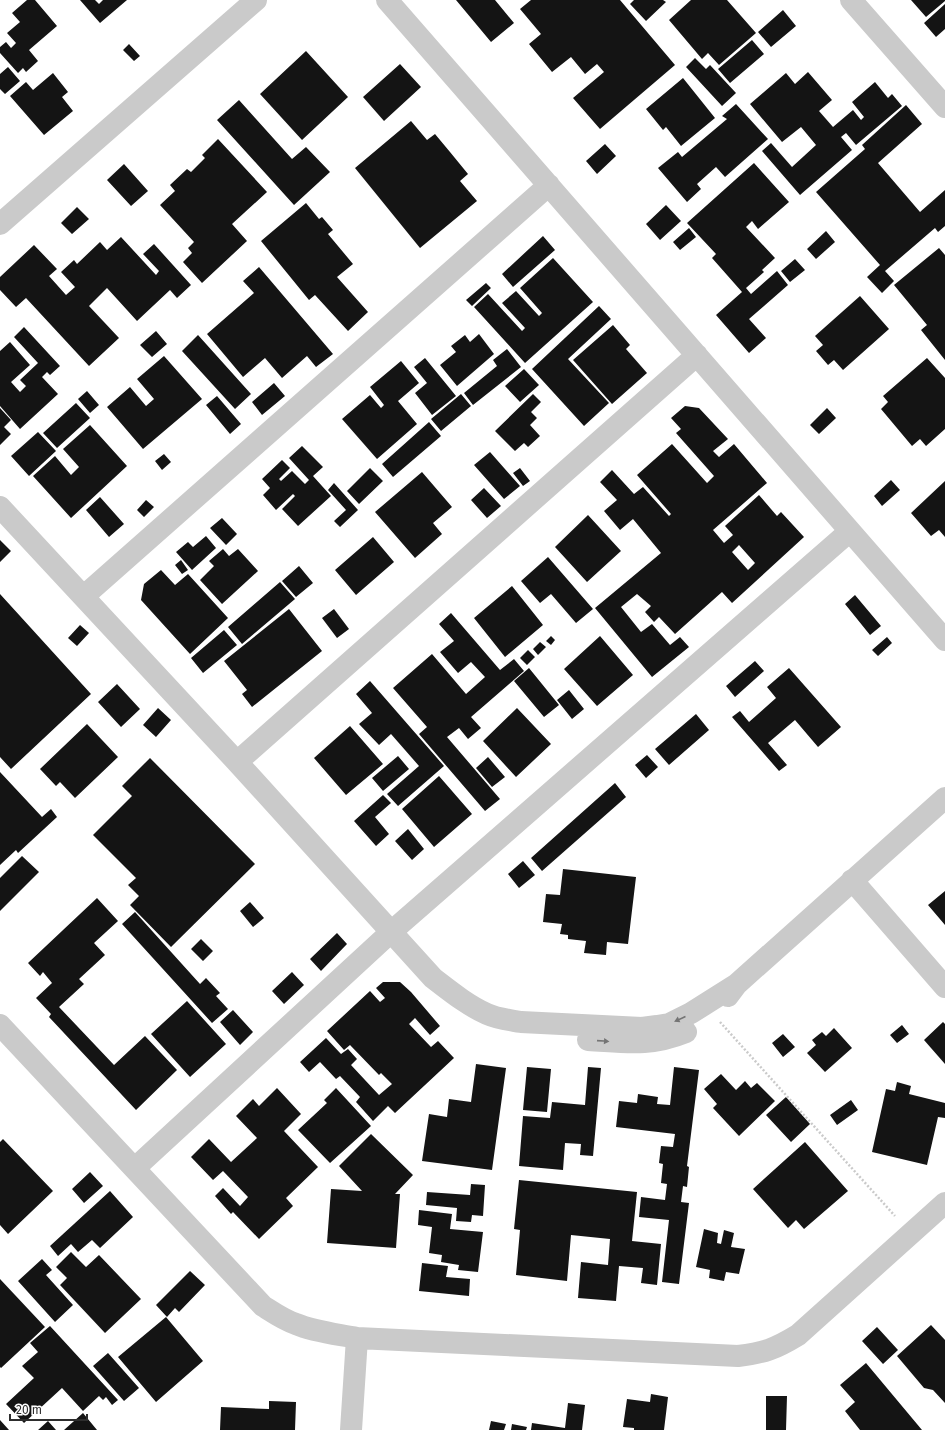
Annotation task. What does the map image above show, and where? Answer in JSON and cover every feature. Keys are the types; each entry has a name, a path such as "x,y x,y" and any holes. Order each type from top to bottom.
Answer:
{"street":[{"path":"0,224 256,0"},
{"path":"387,0 945,640"},
{"path":"851,0 945,106"},
{"path":"84,596 548,185"},
{"path":"237,762 697,355"},
{"path":"0,507 237,762 433,978 449,1002 479,1025 497,1032 516,1035 642,1028 669,1024 691,1013 737,984"},
{"path":"135,1168 391,932 850,531"},
{"path":"580,1032 640,1043 656,1042 672,1038 686,1032 713,1014 737,984 945,798"},
{"path":"852,880 945,987"},
{"path":"0,1025 263,1306 279,1316 314,1330 357,1338 738,1356 759,1353 779,1346 798,1335 945,1204"},
{"path":"351,1430 357,1338"}],"path":[{"path":"713,1014 911,1234"}],"building":[{"path":"27,0 35,0 57,26 29,50 38,61 26,72 23,68 18,73 0,53 0,47 6,42 11,48 16,43 7,33 20,22 12,13"},
{"path":"80,0 95,0 99,4 103,0 127,0 100,23"},
{"path":"456,0 495,0 514,23 491,42"},
{"path":"531,0 620,0 675,65 600,129 573,98 604,72 597,64 585,74 571,57 552,72 529,44 541,34 520,9"},
{"path":"634,0 663,0 666,2 646,21 630,4"},
{"path":"691,0 727,0 756,33 719,65 708,53 702,59 669,20"},
{"path":"911,0 945,0 945,1 926,17"},
{"path":"945,4 945,29 936,37 924,23"},
{"path":"783,10 796,26 771,47 758,32"},
{"path":"752,40 764,54 730,83 718,69"},
{"path":"129,44 140,56 134,61 123,50"},
{"path":"306,51 348,97 302,140 260,94"},
{"path":"695,58 706,69 710,65 736,93 722,106 686,67"},
{"path":"400,64 421,87 384,121 363,97"},
{"path":"8,67 20,81 5,94 0,89 0,74"},
{"path":"808,72 832,100 819,111 833,127 853,110 861,120 864,117 852,102 875,82 888,98 892,94 902,106 856,145 846,133 841,137 852,150 800,195 762,151 771,143 792,167 816,145 801,127 782,142 750,104 786,73 795,84"},
{"path":"53,73 68,92 62,97 73,111 44,135 10,96 26,82 33,90"},
{"path":"683,78 715,118 681,146 666,127 663,130 646,109"},
{"path":"239,100 292,159 306,147 330,172 294,205 217,120"},
{"path":"736,104 768,139 725,177 716,167 697,184 701,189 687,202 658,168 678,152 682,157 727,119 722,116"},
{"path":"906,105 922,124 878,163 920,212 945,190 945,226 938,232 935,228 885,271 894,281 882,293 867,277 880,265 816,192 865,149 862,145"},
{"path":"411,121 427,140 435,134 450,152 468,174 460,181 477,201 420,248 355,168"},
{"path":"218,139 267,192 232,224 247,241 202,283 183,262 192,253 188,248 194,242 160,205 175,191 170,185 187,169 191,172 205,158 202,155"},
{"path":"605,144 616,156 597,174 586,161"},
{"path":"754,163 789,202 758,229 752,221 746,227 775,258 762,270 764,272 746,288 751,294 777,271 788,285 749,319 766,338 749,353 716,315 742,292 712,258 716,254 687,223"},
{"path":"124,164 148,191 131,206 107,180"},
{"path":"306,203 319,219 322,217 333,230 328,234 353,264 337,277 368,312 348,331 315,295 309,300 261,241"},
{"path":"666,205 681,221 660,240 646,224"},
{"path":"77,207 89,219 72,234 61,223"},
{"path":"689,228 696,237 680,250 673,242"},
{"path":"826,231 835,242 816,259 807,249"},
{"path":"543,236 555,250 513,287 502,274"},
{"path":"121,237 156,275 159,271 143,254 154,244 191,285 177,298 170,290 137,321 107,288 89,306 119,338 89,366 26,298 16,307 0,290 0,277 34,245 57,269 49,276 66,295 75,287 61,272 74,260 77,264 100,242 107,250"},
{"path":"939,248 945,255 945,360 921,330 927,325 894,285"},
{"path":"553,258 593,302 525,363 474,307 488,294 522,331 525,328 502,303 516,291 539,316 542,313 520,288"},
{"path":"795,259 805,270 790,282 781,271"},
{"path":"259,267 333,354 316,367 307,356 282,378 265,358 243,377 207,334 254,293 243,281"},
{"path":"486,283 491,288 472,306 466,300"},
{"path":"860,296 889,329 843,370 834,360 828,365 816,351 823,345 815,336"},
{"path":"599,306 611,319 568,359 609,403 584,426 532,369"},
{"path":"613,325 630,345 626,349 647,373 612,404 573,360"},
{"path":"24,327 60,366 50,375 47,372 42,377 58,394 20,429 0,406 0,351 10,342 30,365 11,382 20,392 26,386 20,380 38,363 14,337"},
{"path":"156,331 167,344 152,357 140,345"},
{"path":"479,334 494,354 457,386 440,365 456,352 451,346 465,335 470,342"},
{"path":"198,335 251,394 235,409 182,351"},
{"path":"507,349 521,367 473,405 464,393 497,366 493,360"},
{"path":"164,356 202,399 143,449 107,407 130,387 146,406 154,399 137,379"},
{"path":"425,358 456,396 432,415 415,393 427,383 414,367"},
{"path":"927,358 945,378 945,429 926,446 920,439 912,446 881,409 888,402 883,396"},
{"path":"401,361 419,383 398,401 417,424 377,459 342,419 370,395 381,408 384,405 370,387"},
{"path":"524,369 539,385 520,402 505,386"},
{"path":"274,383 285,396 262,415 252,402"},
{"path":"87,391 99,405 90,413 78,399"},
{"path":"461,394 471,406 441,431 431,419"},
{"path":"533,394 541,402 531,412 537,418 530,425 540,436 528,447 524,443 515,451 495,431"},
{"path":"217,396 241,424 230,434 206,405"},
{"path":"76,403 90,418 57,448 43,433"},
{"path":"685,406 699,408 728,439 713,451 719,457 734,444 767,483 713,530 724,543 733,535 725,526 759,495 777,516 781,512 804,537 732,603 722,592 675,634 659,617 654,622 645,612 651,606 637,594 621,607 641,632 652,624 670,645 680,637 689,647 652,677 595,608 661,553 633,519 620,530 604,511 617,500 600,482 612,470 634,494 643,487 669,516 671,514 637,475 672,444 707,483 714,476 676,433 681,429 671,418","holes":["739,545 755,563 748,570 732,552"]},
{"path":"0,408 11,420 4,427 11,434 0,445"},
{"path":"827,408 836,418 819,434 810,425"},
{"path":"429,422 441,436 393,477 382,464"},
{"path":"90,425 127,466 71,518 33,476 55,456 71,475 79,467 63,449"},
{"path":"38,432 56,451 29,476 11,456"},
{"path":"302,446 323,467 313,476 331,496 298,526 282,509 295,496 293,494 276,510 263,495 270,488 262,479 282,460 290,468 279,479 281,481 292,471 305,484 309,480 289,458"},
{"path":"490,452 520,486 504,499 474,465"},
{"path":"164,454 171,462 162,470 155,461"},
{"path":"370,468 383,481 359,504 347,491"},
{"path":"520,468 530,481 523,486 513,473"},
{"path":"422,472 452,507 433,523 442,534 415,558 375,512"},
{"path":"891,480 900,490 882,506 874,496"},
{"path":"945,481 945,537 939,530 931,536 911,513"},
{"path":"334,483 358,510 340,527 334,521 346,510 328,490"},
{"path":"484,488 501,506 487,518 471,500"},
{"path":"100,497 124,524 109,537 86,510"},
{"path":"146,500 154,507 144,517 137,510"},
{"path":"588,515 621,551 587,582 555,547"},
{"path":"222,518 237,534 226,545 210,528"},
{"path":"206,536 216,548 192,570 176,552 188,542 193,547"},
{"path":"373,537 394,562 356,595 335,570"},
{"path":"0,540 11,551 0,562"},
{"path":"223,549 229,556 238,549 258,571 222,604 200,580 214,566 209,561"},
{"path":"548,557 593,609 576,623 551,594 540,603 521,581"},
{"path":"181,560 188,570 182,574 175,565"},
{"path":"299,566 313,583 296,597 282,581"},
{"path":"161,570 175,585 188,574 228,618 190,654 141,600 144,584"},
{"path":"280,582 295,599 242,644 228,627"},
{"path":"512,586 543,625 505,657 474,618"},
{"path":"0,594 91,694 11,769 0,757"},
{"path":"855,595 881,626 870,635 845,604"},
{"path":"289,609 322,651 252,707 242,694 247,690 224,661"},
{"path":"334,609 349,629 337,638 322,618"},
{"path":"451,613 500,670 514,659 524,671 471,717 481,728 468,739 459,728 447,737 500,799 485,811 419,734 427,727 393,688 432,654 466,694 485,677 471,662 458,673 440,652 454,641 439,624"},
{"path":"80,625 89,633 77,646 68,638"},
{"path":"224,630 237,645 203,673 191,658"},
{"path":"551,636 555,640 551,645 546,641"},
{"path":"600,636 633,675 597,706 564,669"},
{"path":"887,637 892,643 878,656 872,650"},
{"path":"540,642 546,647 538,655 533,649"},
{"path":"528,650 535,657 527,665 520,658"},
{"path":"755,661 764,671 735,697 726,686"},
{"path":"529,668 559,705 544,717 514,681"},
{"path":"789,668 841,727 818,747 795,720 768,743 787,765 779,771 732,717 740,711 749,722 776,698 767,687"},
{"path":"370,681 444,766 398,806 387,794 419,766 391,734 379,745 359,724 372,713 356,694"},
{"path":"117,684 140,709 121,727 98,702"},
{"path":"569,690 584,709 572,719 557,700"},
{"path":"158,708 171,720 156,737 143,725"},
{"path":"517,708 551,744 516,777 483,741"},
{"path":"696,714 709,730 669,765 655,749"},
{"path":"87,724 118,757 75,798 60,782 56,786 40,769"},
{"path":"350,726 383,764 346,795 314,758"},
{"path":"647,755 658,767 646,778 635,765"},
{"path":"398,756 409,769 383,791 372,778"},
{"path":"488,757 505,777 492,787 476,768"},
{"path":"150,758 255,864 171,947 130,905 139,896 128,885 136,878 93,835 132,796 122,786"},
{"path":"0,772 42,817 51,809 57,817 18,853 16,850 0,865"},
{"path":"439,776 472,814 434,847 402,809"},
{"path":"615,783 626,797 542,871 531,858"},
{"path":"383,795 391,803 375,817 389,834 376,846 354,821"},
{"path":"408,829 424,849 412,860 395,841"},
{"path":"22,856 39,872 0,911 0,878"},
{"path":"523,861 535,875 519,888 508,874"},
{"path":"563,869 636,877 628,944 607,942 606,955 584,953 586,941 568,939 568,935 560,934 562,924 543,922 546,894 560,895"},
{"path":"945,891 945,925 928,905"},
{"path":"97,898 118,921 94,943 105,955 79,979 84,984 59,1007 114,1065 145,1036 177,1070 136,1110 49,1017 51,1014 36,998 52,983 43,972 40,976 28,963"},
{"path":"250,902 264,918 253,927 240,911"},
{"path":"135,912 200,984 206,978 220,993 216,996 228,1009 212,1023 122,924"},
{"path":"337,933 347,944 321,971 310,959"},
{"path":"201,939 213,951 203,961 191,949"},
{"path":"292,972 304,985 284,1004 272,991"},
{"path":"383,982 400,982 411,992 440,1026 430,1035 415,1018 409,1024 431,1047 438,1041 454,1058 395,1113 388,1106 373,1121 356,1102 360,1097 340,1076 336,1079 320,1062 309,1072 300,1062 326,1038 341,1054 348,1049 357,1059 351,1065 379,1095 392,1084 381,1073 379,1075 350,1045 344,1050 327,1031 370,991 380,1002 385,998 376,988"},
{"path":"187,1001 226,1044 190,1077 151,1034"},
{"path":"233,1010 253,1032 240,1045 220,1022"},
{"path":"943,1022 945,1024 945,1064 924,1040"},
{"path":"902,1025 909,1034 897,1043 890,1035"},
{"path":"834,1028 852,1048 825,1072 807,1053 816,1045 812,1040 822,1032 826,1036"},
{"path":"783,1034 795,1047 783,1057 772,1043"},
{"path":"476,1064 506,1068 492,1170 422,1161 429,1114 447,1117 449,1099 471,1102"},
{"path":"527,1067 551,1069 547,1112 523,1110"},
{"path":"588,1067 601,1068 593,1156 580,1155 581,1144 565,1143 563,1170 519,1166 523,1116 550,1118 552,1102 585,1105"},
{"path":"674,1067 699,1070 687,1166 689,1167 687,1187 683,1186 681,1202 689,1203 679,1284 662,1282 669,1220 639,1217 641,1197 665,1200 667,1184 661,1183 663,1164 659,1163 661,1146 673,1147 675,1134 616,1127 619,1101 637,1103 638,1094 658,1097 657,1104 670,1105"},
{"path":"721,1074 736,1090 745,1081 751,1088 757,1083 775,1101 739,1136 713,1108 717,1104 704,1089"},
{"path":"897,1082 911,1086 909,1094 945,1103 945,1118 938,1117 927,1165 872,1152 886,1089 895,1091"},
{"path":"277,1088 301,1114 284,1131 318,1167 286,1198 293,1206 259,1239 233,1212 231,1214 215,1196 223,1188 240,1206 248,1197 223,1171 213,1180 191,1157 209,1139 231,1162 257,1138 236,1116 253,1099 259,1106"},
{"path":"336,1088 371,1126 330,1163 298,1130 327,1103 324,1100"},
{"path":"786,1097 810,1124 791,1142 766,1115"},
{"path":"851,1100 858,1110 837,1125 830,1115"},
{"path":"371,1134 413,1175 395,1194 400,1194 396,1248 327,1243 331,1189 362,1191 339,1166"},
{"path":"3,1139 53,1191 8,1234 0,1225 0,1142"},
{"path":"805,1142 848,1191 804,1229 796,1220 788,1228 753,1189"},
{"path":"90,1172 103,1186 84,1203 72,1189"},
{"path":"519,1180 637,1192 632,1241 661,1244 657,1285 641,1283 643,1268 619,1266 616,1301 578,1298 581,1262 608,1265 610,1239 571,1235 567,1281 516,1275 520,1230 514,1229"},
{"path":"471,1184 485,1185 483,1216 472,1215 471,1222 456,1221 457,1208 426,1205 427,1192 470,1195"},
{"path":"110,1191 133,1217 100,1248 92,1240 78,1252 71,1244 58,1256 50,1246"},
{"path":"419,1210 452,1214 450,1229 483,1232 478,1272 458,1270 459,1265 441,1262 442,1255 429,1253 432,1227 418,1225"},
{"path":"704,1229 718,1233 717,1243 721,1244 724,1230 734,1233 731,1247 745,1249 739,1274 726,1272 724,1281 709,1278 710,1270 696,1267"},
{"path":"71,1252 86,1267 99,1255 141,1299 105,1333 60,1285 67,1278 56,1267"},
{"path":"42,1259 52,1270 46,1275 73,1305 55,1322 18,1281"},
{"path":"422,1263 448,1266 446,1277 470,1279 469,1296 419,1291"},
{"path":"190,1271 205,1285 179,1312 175,1308 167,1317 156,1305"},
{"path":"0,1279 45,1327 1,1368 0,1367"},
{"path":"166,1317 203,1361 156,1402 118,1357"},
{"path":"931,1325 945,1340 945,1403 933,1390 924,1388 897,1356"},
{"path":"50,1326 118,1400 112,1405 106,1397 103,1400 99,1396 83,1411 62,1388 24,1423 6,1404 34,1378 22,1366 38,1352 30,1343"},
{"path":"877,1327 898,1350 883,1364 862,1341"},
{"path":"108,1353 139,1388 124,1401 93,1366"},
{"path":"866,1363 922,1430 860,1430 845,1411 855,1402 840,1385"},
{"path":"651,1394 668,1397 664,1430 634,1430 634,1428 623,1427 627,1399 650,1402"},
{"path":"766,1396 787,1396 786,1430 766,1430"},
{"path":"269,1401 296,1402 295,1430 220,1430 221,1407 269,1409"},
{"path":"568,1403 585,1405 582,1430 531,1430 532,1423 565,1428"},
{"path":"83,1413 97,1430 64,1430"},
{"path":"0,1420 9,1430 0,1430"},
{"path":"48,1421 56,1430 38,1430"},
{"path":"491,1421 506,1424 504,1430 489,1430"},
{"path":"512,1424 527,1427 526,1430 511,1430"}]}
